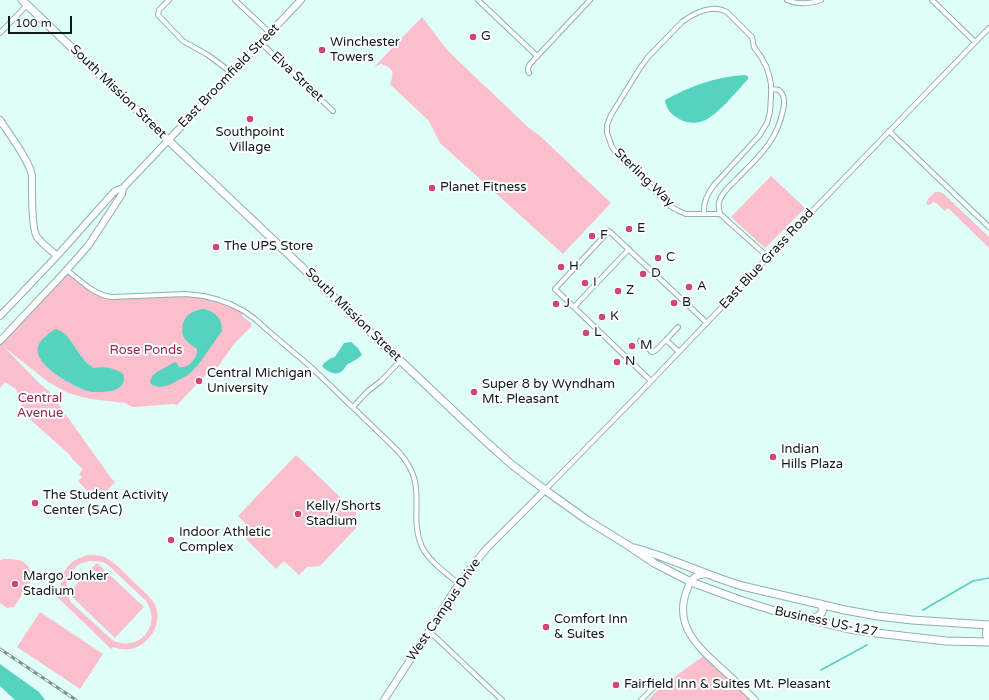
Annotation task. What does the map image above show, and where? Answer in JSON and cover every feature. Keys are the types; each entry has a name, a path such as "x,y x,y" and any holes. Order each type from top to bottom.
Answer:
{"main road":[{"name":"East Broomfield Street","path":"0,316 117,190 123,188 302,0"},
{"name":"South Mission Street","path":"25,2 400,361 511,464 587,520 654,563 691,582"},
{"path":"0,120 31,170 33,225 35,233 40,240 57,256"},
{"name":"East Broomfield Street","path":"0,341 88,246 122,194 123,188"},
{"path":"90,219 99,223 98,231"},
{"name":"West Campus Drive","path":"384,700 459,584 474,564 487,548 545,490"},
{"name":"South Mission Street","path":"629,546 707,574"},
{"path":"707,574 697,575 694,577 686,592 683,607 685,621 690,634 702,650 755,700"},
{"name":"Business US-127","path":"707,574 742,586 845,610 912,620 989,626"},
{"name":"Business US-127","path":"691,582 754,605 807,620 849,629 876,634 946,641 989,642"},
{"path":"807,620 814,619 821,614 822,608 820,604"},
{"path":"989,626 986,635 989,642"}],"street":[{"path":"168,0 159,10 158,15 183,41 208,55 232,73"},
{"path":"235,0 270,33"},
{"path":"478,0 537,56"},
{"path":"529,73 527,70 528,67 537,56 590,0"},
{"path":"787,0 794,4 820,0"},
{"path":"932,0 975,42"},
{"path":"0,33 25,2"},
{"name":"Sterling Way","path":"704,213 704,200 709,192 759,136 767,123 770,112 772,84 766,66 754,47 752,37 728,13 715,8 708,9 682,22 648,57 611,115 607,125 607,133 612,147 617,154 670,206 686,214 720,214"},
{"name":"East Blue Grass Road","path":"545,490 989,28"},
{"name":"Elva Street","path":"261,43 333,111"},
{"path":"768,257 720,214 718,205 723,193 767,148 775,135 782,114 784,96 779,90 771,89"},
{"path":"890,131 989,227"},
{"path":"651,381 555,289 604,237 610,231 707,323"},
{"path":"574,307 630,250"},
{"path":"67,270 89,288 106,296 186,294 204,296 230,304 252,316 307,363 395,448 406,461 416,487 416,520 420,542 431,558 459,584"},
{"path":"640,341 652,352 655,351 678,327"},
{"path":"666,340 679,352"},
{"path":"353,407 400,361"},
{"path":"429,632 502,700"},
{"path":"641,700 656,685"}],"green space":[{"path":"422,17 448,51 611,203 563,254 440,143 429,121 390,84 393,73 388,67 381,64 374,67"},
{"path":"771,176 805,208 765,248 731,217"},
{"path":"935,192 944,194 989,237 989,248 948,208 945,211 936,203 933,202 929,205 927,204 926,202 928,199"},
{"name":"Rose Ponds","path":"67,270 89,288 112,297 177,294 204,296 244,311 242,316 251,323 252,326 234,344 217,368 215,365 177,405 133,407 125,403 91,399 68,393 48,382 3,346 40,384 49,391 115,482 97,501 78,481 82,477 79,474 83,469 69,454 26,416 16,389 5,382 0,388 0,341"},
{"name":"Kelly/Shorts Stadium","path":"296,455 356,512 356,528 320,566 307,567 299,575 284,561 276,569 246,539 253,531 238,516"},
{"path":"97,555 104,557 119,567 147,594 153,602 156,607 157,621 152,633 143,643 131,649 113,647 111,649 50,590 54,586 61,592 64,572 71,563 81,557","holes":["91,561 103,562 146,601 152,619 150,628 139,640 131,643 122,643 112,640 69,600 66,589 67,581 75,568 81,564"]},
{"name":"Margo Jonker Stadium","path":"0,560 19,560 28,567 34,576 14,607 7,608 0,603"},
{"path":"97,563 144,607 115,638 68,593"},
{"path":"40,612 103,654 80,689 17,647"},
{"path":"706,654 751,700 648,700 662,686"}],"shaded area":[{"path":"744,75 748,76 748,79 739,90 720,109 703,121 694,123 682,120 671,113 666,106 665,100 694,86 713,80"},
{"path":"202,309 210,311 217,316 221,323 222,331 198,365 188,375 169,385 160,387 152,385 150,382 152,376 157,372 175,362 179,367 189,365 196,356 197,349 185,339 183,336 182,327 184,320 188,315"},
{"path":"55,329 60,330 67,336 90,366 94,368 106,367 114,369 124,375 123,384 117,389 110,391 91,392 66,381 49,369 38,354 38,347 43,339"},
{"path":"351,342 358,348 362,355 348,364 339,373 329,371 322,366 331,358 335,357 344,343"},
{"path":"0,664 39,692 45,700 15,700 0,686"}],"waterway":[{"path":"923,610 973,581 989,578"},
{"path":"821,670 867,645"}],"railway":[{"path":"0,649 76,700"}],"place":[{"name":"G","path":"473,37"},
{"name":"Winchester Towers","path":"322,50"},
{"name":"Southpoint Village","path":"250,119"},
{"name":"Planet Fitness","path":"432,188"},
{"name":"E","path":"629,229"},
{"name":"F","path":"592,236"},
{"name":"The UPS Store","path":"216,247"},
{"name":"C","path":"658,258"},
{"name":"H","path":"561,267"},
{"name":"D","path":"643,274"},
{"name":"I","path":"585,283"},
{"name":"A","path":"689,287"},
{"name":"Z","path":"618,291"},
{"name":"B","path":"674,303"},
{"name":"J","path":"556,304"},
{"name":"K","path":"602,317"},
{"name":"L","path":"586,333"},
{"name":"M","path":"632,346"},
{"name":"N","path":"617,362"},
{"name":"Central Michigan University","path":"199,381"},
{"name":"Super 8 by Wyndham Mt. Pleasant","path":"474,392"},
{"name":"Indian Hills Plaza","path":"773,457"},
{"name":"The Student Activity Center (SAC)","path":"35,503"},
{"name":"Kelly/Shorts Stadium","path":"298,514"},
{"name":"Indoor Athletic Complex","path":"171,540"},
{"name":"Margo Jonker Stadium","path":"15,584"},
{"name":"Comfort Inn & Suites","path":"546,627"},
{"name":"Fairfield Inn & Suites Mt. Pleasant","path":"616,685"}],"park label":[{"name":"Central Avenue","path":"40,406"}]}
